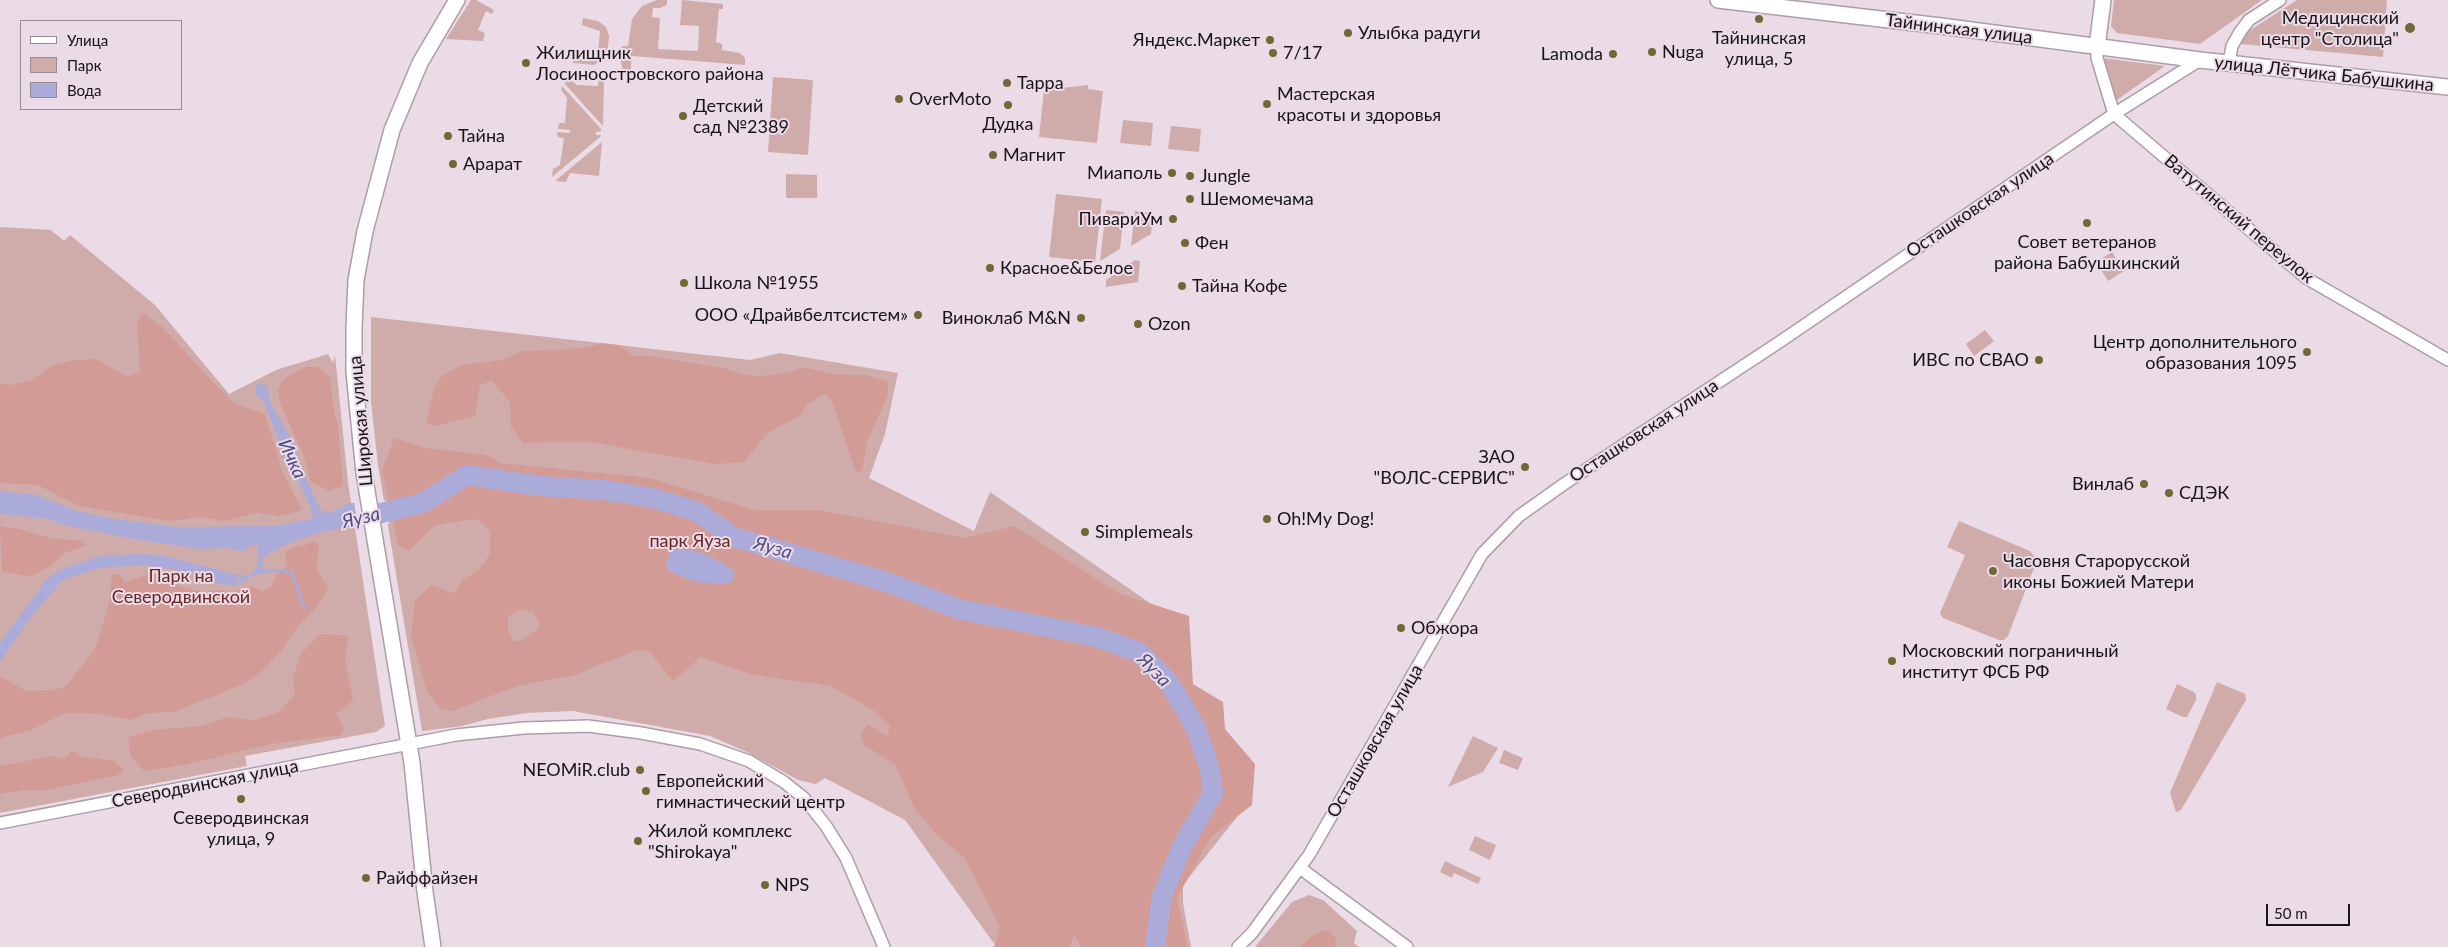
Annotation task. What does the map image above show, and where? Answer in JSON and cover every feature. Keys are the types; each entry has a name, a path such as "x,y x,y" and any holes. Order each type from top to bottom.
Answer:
{"main road":[{"name":"Широкая улица","path":"433,947 425,892 409,743 375,550 364,473 354,353 356,280 365,231 392,130 420,63 457,0"},
{"name":"Тайнинская улица","path":"1718,0 1941,26 2200,60"},
{"path":"2097,47 2103,0"},
{"name":"улица Лётчика Бабушкина","path":"2200,60 2448,88"}],"street":[{"path":"2229,64 2232,46 2249,20 2280,0"},
{"path":"2097,47 2097,58 2114,114"},
{"name":"Осташковская улица","path":"1238,947 1252,933 1300,868 1482,554 1519,516 1782,341 2114,114 2200,60"},
{"name":"Ватутинский переулок","path":"2114,114 2306,278 2448,360"},
{"name":"Северодвинская улица","path":"0,823 456,735 524,728 588,726 700,744 749,761 784,782 804,798 826,826 846,858 884,947"},
{"path":"1300,868 1407,947"}],"green space":[{"path":"471,0 476,0 494,10 492,14 486,11 478,30 485,33 483,41 446,39"},
{"path":"657,0 667,0 667,5 653,8 652,17 660,18 658,49 698,51 699,26 680,25 682,0 723,4 723,9 719,9 716,42 722,44 722,50 740,53 745,58 745,65 632,56 630,75 628,74 623,70 621,63 622,46 628,46 632,19 642,6"},
{"path":"2114,0 2262,0 2200,44 2117,33 2111,26"},
{"path":"2297,0 2387,0 2383,57 2240,44 2238,38"},
{"path":"583,18 598,21 606,27 609,36 607,56 594,65 573,63 574,53 598,55 600,31 582,25"},
{"path":"2102,58 2165,66 2114,102"},
{"path":"602,76 604,79 603,126 564,83 570,80 577,85 598,86 599,77"},
{"path":"773,77 813,80 808,155 768,152"},
{"path":"1088,85 1088,89 1103,91 1097,143 1039,137 1044,90"},
{"path":"562,86 601,129 601,131 596,132 596,135 601,135 552,177 553,169 560,165 564,138 558,137 557,132 570,133 570,130 558,129 559,123 565,123 567,98 561,90"},
{"path":"1123,120 1153,123 1151,146 1120,143"},
{"path":"1171,126 1201,129 1199,152 1168,149"},
{"path":"602,142 599,176 570,173 566,182 555,181"},
{"path":"786,174 817,175 817,198 786,198"},
{"path":"1056,194 1102,199 1095,262 1049,257"},
{"path":"1106,210 1124,212 1120,249 1100,261"},
{"path":"1135,211 1153,213 1151,234 1131,246"},
{"name":"Парк на Северодвинской","path":"0,227 51,230 64,241 70,235 155,305 229,394 276,370 328,354 333,363 335,355 348,482 385,726 376,732 245,756 247,766 0,813"},
{"path":"2112,252 2118,261 2123,258 2129,268 2108,281 2096,262"},
{"path":"1135,260 1140,261 1138,282 1106,287 1106,280"},
{"path":"143,313 161,326 228,398 238,405 265,414 282,470 302,510 280,516 257,513 224,521 201,517 168,521 79,506 38,485 0,483 0,383 11,385 33,380 52,366 74,360 96,359 128,377 140,372 137,323"},
{"name":"парк Яуза","path":"371,317 750,360 780,353 898,373 885,434 869,478 974,531 990,492 1160,610 1176,698 1239,768 1237,817 1183,885 1183,903 1191,947 993,947 995,945 905,820 825,778 816,784 798,780 749,753 710,736 573,711 527,713 488,719 462,726 422,731 378,465 371,402"},
{"path":"1985,330 1994,341 1974,356 1966,344"},
{"path":"602,343 619,345 633,356 651,356 727,369 744,375 765,376 787,373 804,367 830,374 866,375 888,382 888,395 867,441 862,471 856,472 832,401 823,394 808,404 800,415 767,434 744,462 716,464 590,442 523,443 511,427 510,402 492,381 480,385 475,416 435,426 426,423 434,389 439,380 442,376 462,365 502,360 522,351 585,348"},
{"path":"305,367 317,367 330,377 335,417 338,422 343,486 329,491 311,482 303,454 280,403 278,390 284,379"},
{"name":"парк Яуза","path":"394,438 426,448 487,455 500,463 650,478 754,510 819,510 964,538 1015,526 1118,593 1189,616 1193,684 1223,702 1225,729 1255,764 1252,805 1211,837 1177,898 1188,947 1081,947 1074,935 1070,947 995,947 1000,926 964,857 937,835 914,807 895,764 864,745 861,734 868,724 887,737 890,726 873,710 831,686 754,675 701,657 673,681 649,651 634,651 575,675 517,686 452,711 441,709 427,691 411,635 415,600 432,585 452,593 456,592 463,579 478,571 490,554 490,531 477,519 435,525 409,551 398,545 382,471","holes":["520,609 533,612 539,622 539,628 521,641 514,641 508,631 508,617"]},
{"path":"1959,521 2030,551 2037,560 2008,636 2004,640 1999,640 1943,618 1940,613 1965,555 1947,547"},
{"path":"0,526 19,529 53,539 77,540 87,545 65,553 52,565 31,576 2,572"},
{"path":"314,542 319,545 316,568 328,589 316,608 298,626 281,651 261,672 241,685 174,712 147,713 131,720 101,714 65,713 31,730 0,738 0,676 26,691 55,690 66,686 93,652 98,641 109,603 112,575 118,574 125,582 154,574 166,577 181,587 203,592 220,590 231,593 252,586 263,591 272,586 276,575 287,566 285,561 287,550"},
{"path":"320,634 348,636 345,660 353,700 336,714 344,728 341,735 271,744 189,764 144,771 131,757 128,737 153,730 201,726 228,717 254,720 279,712 295,694 293,679 300,655"},
{"path":"2217,682 2245,694 2246,700 2181,810 2176,812 2170,793"},
{"path":"2177,684 2194,692 2196,695 2196,700 2187,717 2166,709"},
{"path":"1473,736 1498,748 1483,772 1448,787"},
{"path":"72,750 83,757 112,760 124,769 118,775 47,790 23,790 0,794 0,766 52,756 65,759"},
{"path":"1504,750 1523,758 1518,770 1499,763"},
{"path":"1475,836 1496,845 1490,860 1469,850"},
{"path":"1445,861 1481,878 1478,884 1454,873 1452,878 1440,872"},
{"path":"1309,895 1323,900 1357,931 1354,943 1359,947 1255,947 1292,902"},
{"path":"1328,930 1336,938 1335,947 1300,947 1316,933"}],"water":[{"name":"Ичка","path":"255,384 268,385 269,400 295,446 299,463 321,510 330,513 349,503 399,503 408,507 395,521 335,529 296,540 269,553 262,559 263,568 279,571 255,575 252,575 259,558 257,546 253,544 243,552 227,548 199,549 128,538 64,525 45,518 0,514 0,491 37,495 71,509 107,518 177,527 275,526 311,519 313,513 290,465 285,462 279,440 263,400 256,395"},
{"path":"682,549 703,553 722,563 734,571 734,577 729,584 695,582 669,571 666,562 671,550"},
{"path":"163,555 237,575 235,586 209,582 196,573 145,565 100,568 68,578 60,583 31,617 0,662 0,643 47,579 59,570 99,556"}],"pier":[{"path":"385,500 389,524 358,529 354,501"}],"waterway":[{"name":"Яуза","path":"381,513 423,503 467,475 540,486 604,490 652,498 696,511 734,537 887,582 958,609 1097,637 1139,652 1168,681 1196,728 1210,770 1213,793 1182,847 1162,896 1155,947"},
{"path":"273,570 292,572 304,608"},
{"path":"232,581 239,583 255,573"},
{"path":"234,578 239,576 246,579"}],"place":[{"name":"Тайнинская улица, 5","path":"1759,19"},
{"name":"Медицинский центр \"Столица\"","path":"2410,28"},
{"name":"Улыбка радуги","path":"1348,33"},
{"name":"Яндекс.Маркет","path":"1270,40"},
{"name":"Nuga","path":"1652,52"},
{"name":"7/17","path":"1273,53"},
{"name":"Lamoda","path":"1613,54"},
{"name":"Жилищник Лосиноостровского района","path":"526,63"},
{"name":"Тарра","path":"1007,83"},
{"name":"OverMoto","path":"899,99"},
{"name":"Мастерская красоты и здоровья","path":"1267,104"},
{"name":"Дудка","path":"1008,105"},
{"name":"Детский сад №2389","path":"683,116"},
{"name":"Тайна","path":"448,136"},
{"name":"Магнит","path":"993,155"},
{"name":"Арарат","path":"453,164"},
{"name":"Миаполь","path":"1172,173"},
{"name":"Jungle","path":"1190,176"},
{"name":"Шемомечама","path":"1190,199"},
{"name":"ПивариУм","path":"1173,219"},
{"name":"Совет ветеранов района Бабушкинский","path":"2087,223"},
{"name":"Фен","path":"1185,243"},
{"name":"Красное&Белое","path":"990,268"},
{"name":"Школа №1955","path":"684,283"},
{"name":"Тайна Кофе","path":"1182,286"},
{"name":"ООО «Драйвбелтсистем»","path":"918,315"},
{"name":"Виноклаб М&N","path":"1081,318"},
{"name":"Ozon","path":"1138,324"},
{"name":"Центр дополнительного образования 1095","path":"2307,352"},
{"name":"ИВС по СВАО","path":"2039,360"},
{"name":"ЗАО \"ВОЛС-СЕРВИС\"","path":"1525,467"},
{"name":"Винлаб","path":"2144,484"},
{"name":"СДЭК","path":"2169,493"},
{"name":"Oh!My Dog!","path":"1267,519"},
{"name":"Simplemeals","path":"1085,532"},
{"name":"Часовня Старорусской иконы Божией Матери","path":"1993,571"},
{"name":"Обжора","path":"1401,628"},
{"name":"Московский пограничный институт ФСБ РФ","path":"1892,661"},
{"name":"NEOMiR.club","path":"640,770"},
{"name":"Европейский гимнастический центр","path":"646,791"},
{"name":"Северодвинская улица, 9","path":"241,799"},
{"name":"Жилой комплекс \"Shirokaya\"","path":"638,841"},
{"name":"Райффайзен","path":"366,878"},
{"name":"NPS","path":"765,885"}]}
